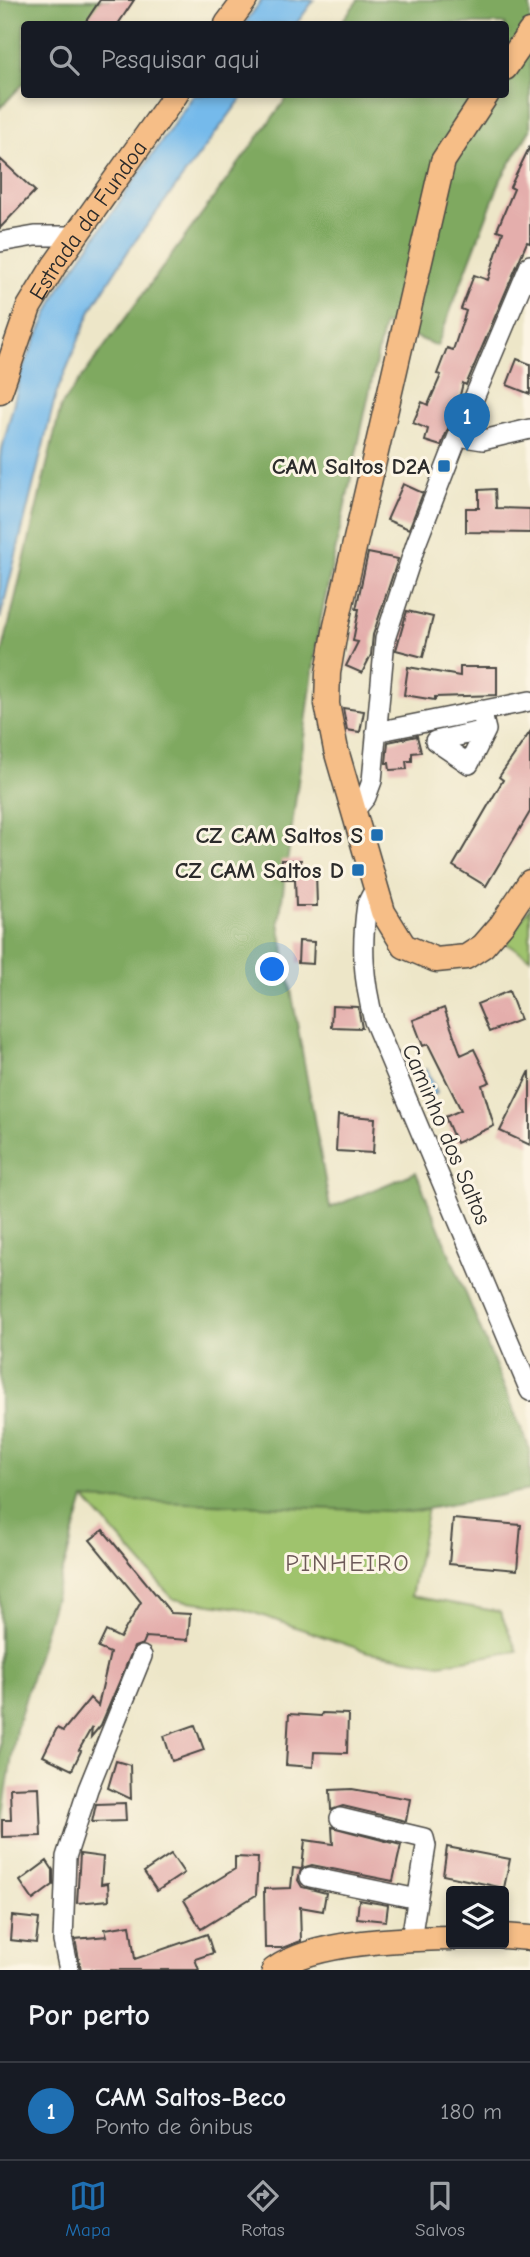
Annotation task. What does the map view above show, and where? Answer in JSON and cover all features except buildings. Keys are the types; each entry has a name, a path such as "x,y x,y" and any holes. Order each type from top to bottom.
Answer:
{"main road":[{"path":"229,21 245,0"},
{"path":"509,64 530,32"},
{"name":"Estrada da Fundoa","path":"0,391 29,307 54,266 173,98"},
{"path":"484,98 443,161 336,626 328,673 327,704 337,750 383,912 404,946 436,960 466,957 483,946 502,924 530,881"},
{"path":"509,1936 530,1938"},
{"path":"274,1970 284,1963 326,1949 411,1939 446,1938"}],"street":[{"path":"0,242 36,236 75,236"},
{"path":"355,810 366,797 372,781 385,639 416,544 530,265"},
{"path":"458,436 483,440 530,429"},
{"path":"376,732 530,701"},
{"path":"481,710 486,730"},
{"name":"Caminho dos Saltos","path":"378,891 371,896 367,904 362,962 374,1021 530,1391"},
{"path":"69,1970 63,1941 66,1857 88,1789 142,1656"},
{"path":"340,1818 424,1838 426,1846 411,1939"},
{"path":"310,1877 418,1899"}],"green space":[{"path":"0,0 108,0 86,21 21,21 21,86 0,108"},
{"path":"358,0 530,0 530,130 501,179 437,346 384,324 319,627 279,922 330,1208 416,1172 530,1450 530,1490 410,1512 84,1499 16,1730 0,1834 0,662 61,406 287,98 509,98 509,21 342,21"},
{"path":"530,907 530,958 506,943"},
{"path":"84,1498 428,1508 411,1596 500,1612 517,1651 440,1664 368,1652 240,1608 173,1599"}],"water":[{"path":"262,0 314,0 298,21 246,21"},
{"path":"192,98 242,98 130,248 92,308 56,394 0,619 0,457 22,370 59,289"},
{"path":"427,1069 437,1093 426,1098 416,1073"}],"place":[{"name":"CAM Saltos-Beco","path":"467,451"},
{"name":"CAM Saltos D2A","path":"444,466"},
{"name":"CZ CAM Saltos S","path":"377,835"},
{"name":"CZ CAM Saltos D","path":"358,870"}],"district":[{"name":"PINHEIRO","path":"348,1563"}]}
